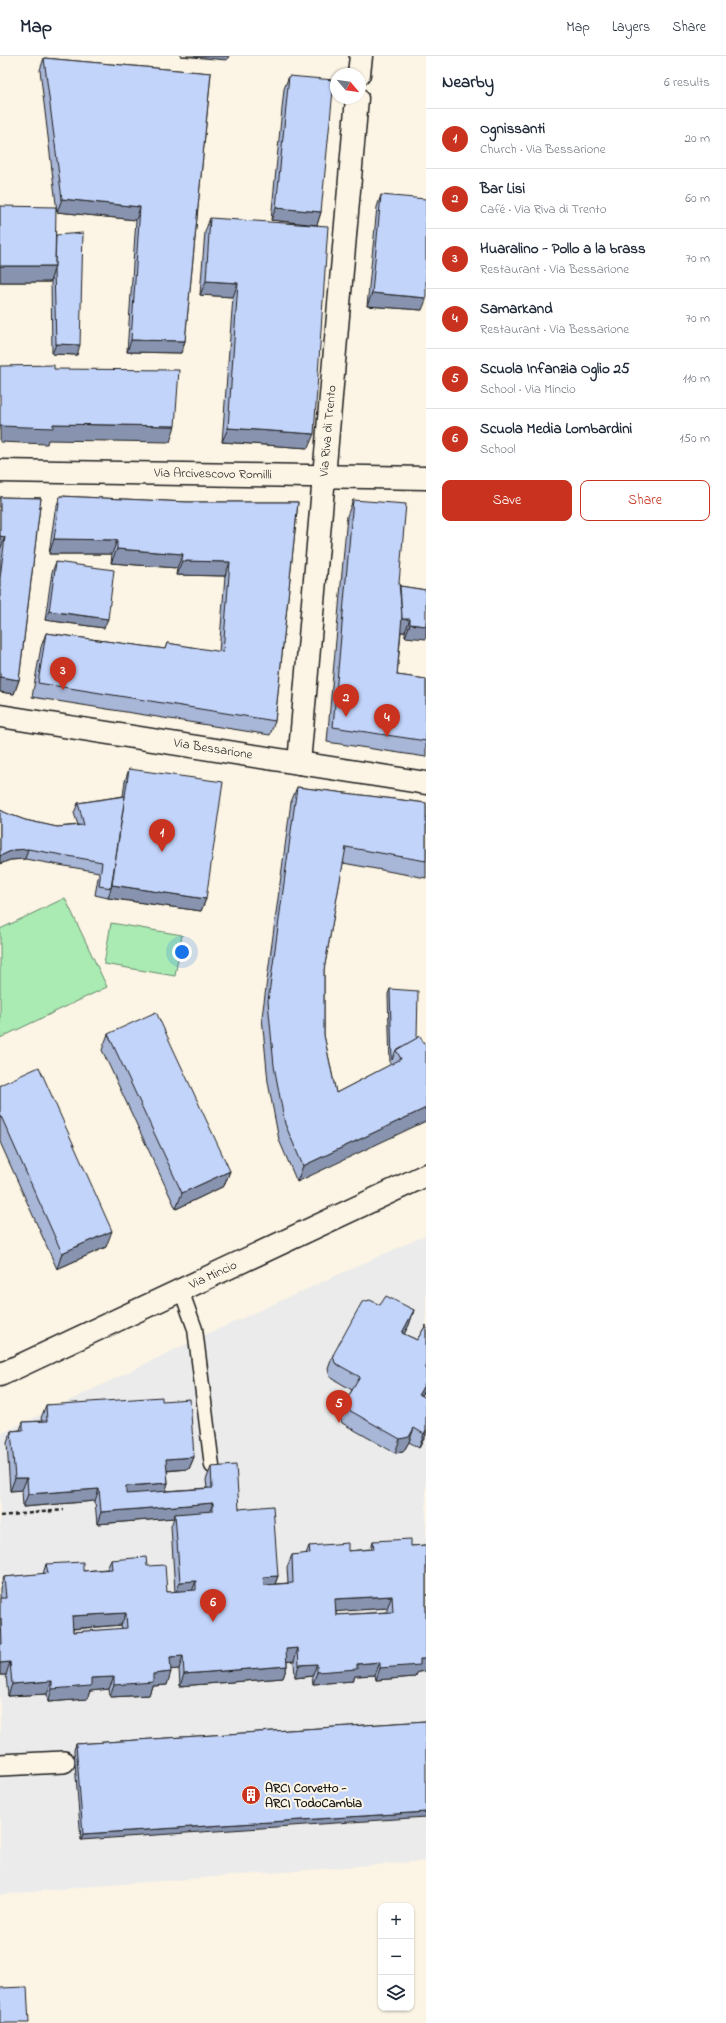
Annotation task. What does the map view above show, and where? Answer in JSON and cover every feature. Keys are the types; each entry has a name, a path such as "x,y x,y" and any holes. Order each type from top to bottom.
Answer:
{"street":[{"path":"360,68 361,56"},
{"name":"Via Riva di Trento","path":"299,763 356,104"},
{"name":"Via Arcivescovo Romilli","path":"0,470 426,478"},
{"name":"Via Bessarione","path":"0,716 426,783"},
{"name":"Via Mincio","path":"0,1375 426,1175"},
{"path":"0,1765 64,1762"}],"lane":[{"path":"181,1290 195,1329 212,1466"}],"path":[{"path":"0,1516 64,1510"}],"shaded area":[{"path":"426,1235 426,1861 82,1887 0,1895 0,1434 205,1335"}],"green space":[{"path":"65,898 107,987 0,1038 0,929"},
{"path":"111,923 182,935 175,976 104,964"}],"building":[{"path":"44,58 211,73 185,341 131,340 140,207 62,199"},
{"path":"289,76 330,80 330,104 332,104 321,212 276,208"},
{"path":"381,195 426,199 426,298 372,293"},
{"path":"0,206 56,207 55,266 0,266"},
{"path":"210,218 328,226 314,434 228,428 238,283 206,281"},
{"path":"83,233 80,345 56,344 54,269 56,235"},
{"path":"54,365 54,369 179,370 175,426 53,424 53,428 0,426 0,366"},
{"path":"60,496 187,502 298,502 275,721 38,683 46,633 165,649 167,643 223,652 230,562 182,561 183,554 117,549 117,540 54,539"},
{"path":"0,497 41,498 19,680 0,677 0,578 5,537 0,536"},
{"path":"353,500 406,504 399,583 402,616 397,675 426,679 426,741 333,727"},
{"path":"56,562 114,570 108,619 49,611"},
{"path":"400,586 426,590 426,626 410,624 410,619 402,619"},
{"path":"129,769 223,782 206,899 112,885"},
{"path":"297,787 426,803 426,861 346,847 324,970 324,1035 336,1093 401,1059 396,1050 420,1036 425,1045 426,1044 426,1108 303,1166 285,1124 274,1066 268,1001"},
{"path":"125,796 111,888 99,886 102,862 28,849 13,850 0,856 0,810 25,820 57,827 84,825 78,803"},
{"path":"390,989 418,991 417,1038 396,1050 392,1060"},
{"path":"156,1012 230,1171 182,1193 108,1034"},
{"path":"39,1067 112,1231 62,1253 0,1114 0,1085"},
{"path":"386,1296 414,1310 402,1333 417,1340 426,1325 426,1381 419,1394 426,1398 426,1430 424,1434 414,1428 409,1437 400,1439 347,1409 345,1402 360,1377 335,1363 333,1355 362,1302 370,1300 380,1305"},
{"path":"162,1397 162,1401 190,1399 194,1457 166,1459 168,1483 126,1486 126,1494 212,1488 211,1467 236,1465 239,1509 273,1506 278,1576 263,1577 264,1585 293,1583 292,1555 310,1553 309,1546 348,1543 348,1551 374,1549 373,1541 411,1539 411,1546 426,1545 426,1659 420,1659 420,1665 380,1668 380,1662 357,1664 357,1669 317,1672 317,1664 299,1665 298,1648 286,1649 287,1666 184,1674 183,1656 170,1657 171,1672 153,1674 153,1682 114,1685 114,1677 91,1678 91,1686 52,1689 52,1681 12,1684 10,1662 0,1663 0,1644 2,1644 0,1598 6,1598 4,1577 48,1573 46,1564 83,1562 83,1571 112,1569 111,1560 146,1557 147,1566 165,1565 167,1592 196,1590 196,1581 180,1582 175,1514 213,1511 213,1503 101,1512 99,1489 28,1494 27,1478 15,1478 11,1431 23,1430 23,1422 47,1421 46,1405","holes":["392,1596 393,1612 336,1615 335,1599","126,1613 127,1628 73,1632 72,1616"]},
{"name":"ARCI Corvetto - ARCI TodoCambia","path":"426,1721 426,1812 83,1834 76,1744"},
{"path":"27,1987 29,2023 0,2023 0,1988"}],"place":[{"name":"Huaralino - Pollo a la brass","path":"63,690"},
{"name":"Bar Lisi","path":"346,717"},
{"name":"Samarkand","path":"387,737"},
{"name":"Ognissanti","path":"162,852"},
{"name":"Scuola Infanzia Oglio 25","path":"339,1423"},
{"name":"Scuola Media Lombardini","path":"213,1622"},
{"name":"ARCI Corvetto - ARCI TodoCambia","path":"251,1795"}]}
